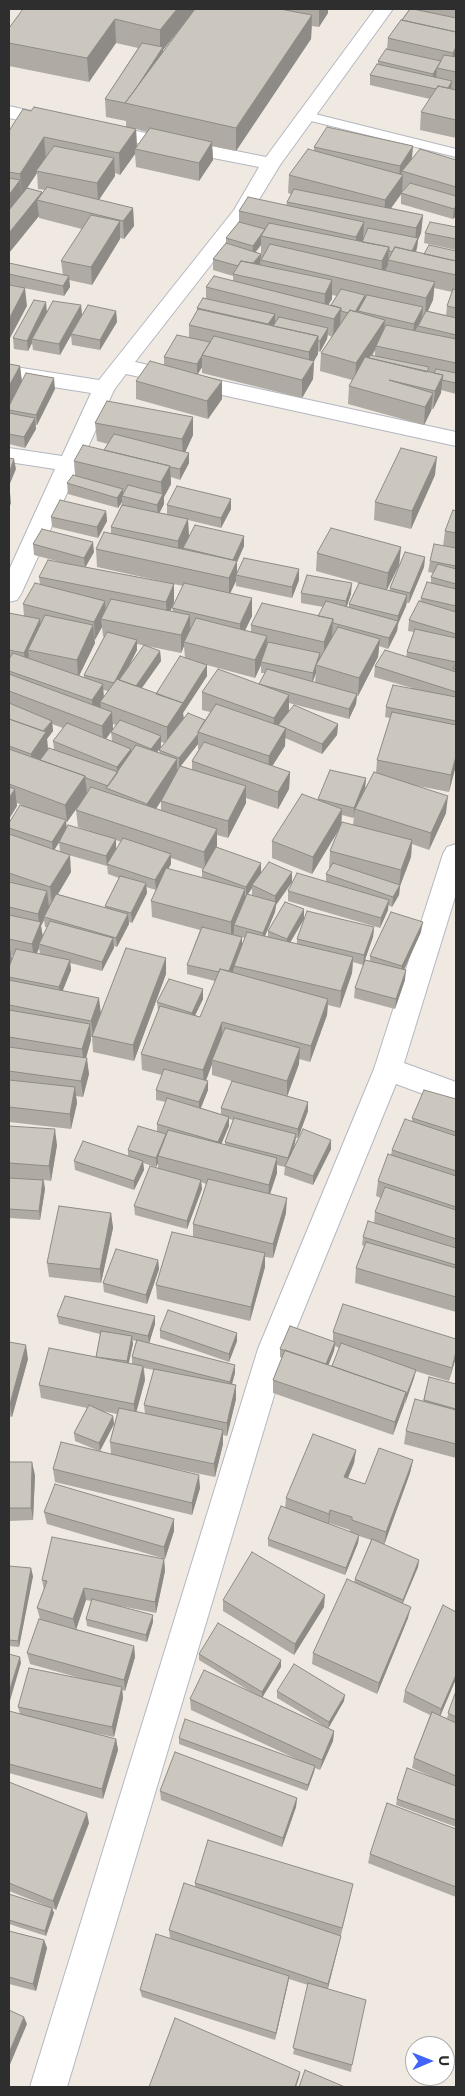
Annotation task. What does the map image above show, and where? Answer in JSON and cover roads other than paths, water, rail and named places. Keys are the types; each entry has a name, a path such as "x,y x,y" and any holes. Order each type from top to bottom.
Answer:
{"street":[{"path":"9,594 104,388 242,212 271,164 384,9"},
{"path":"9,112 271,164"},
{"path":"121,366 456,439"},
{"path":"9,373 104,388"},
{"path":"9,455 69,464"},
{"path":"48,2087 273,1349 388,1069 456,854"},
{"path":"388,1069 456,1094"}],"lane":[{"path":"307,116 456,153"}]}
